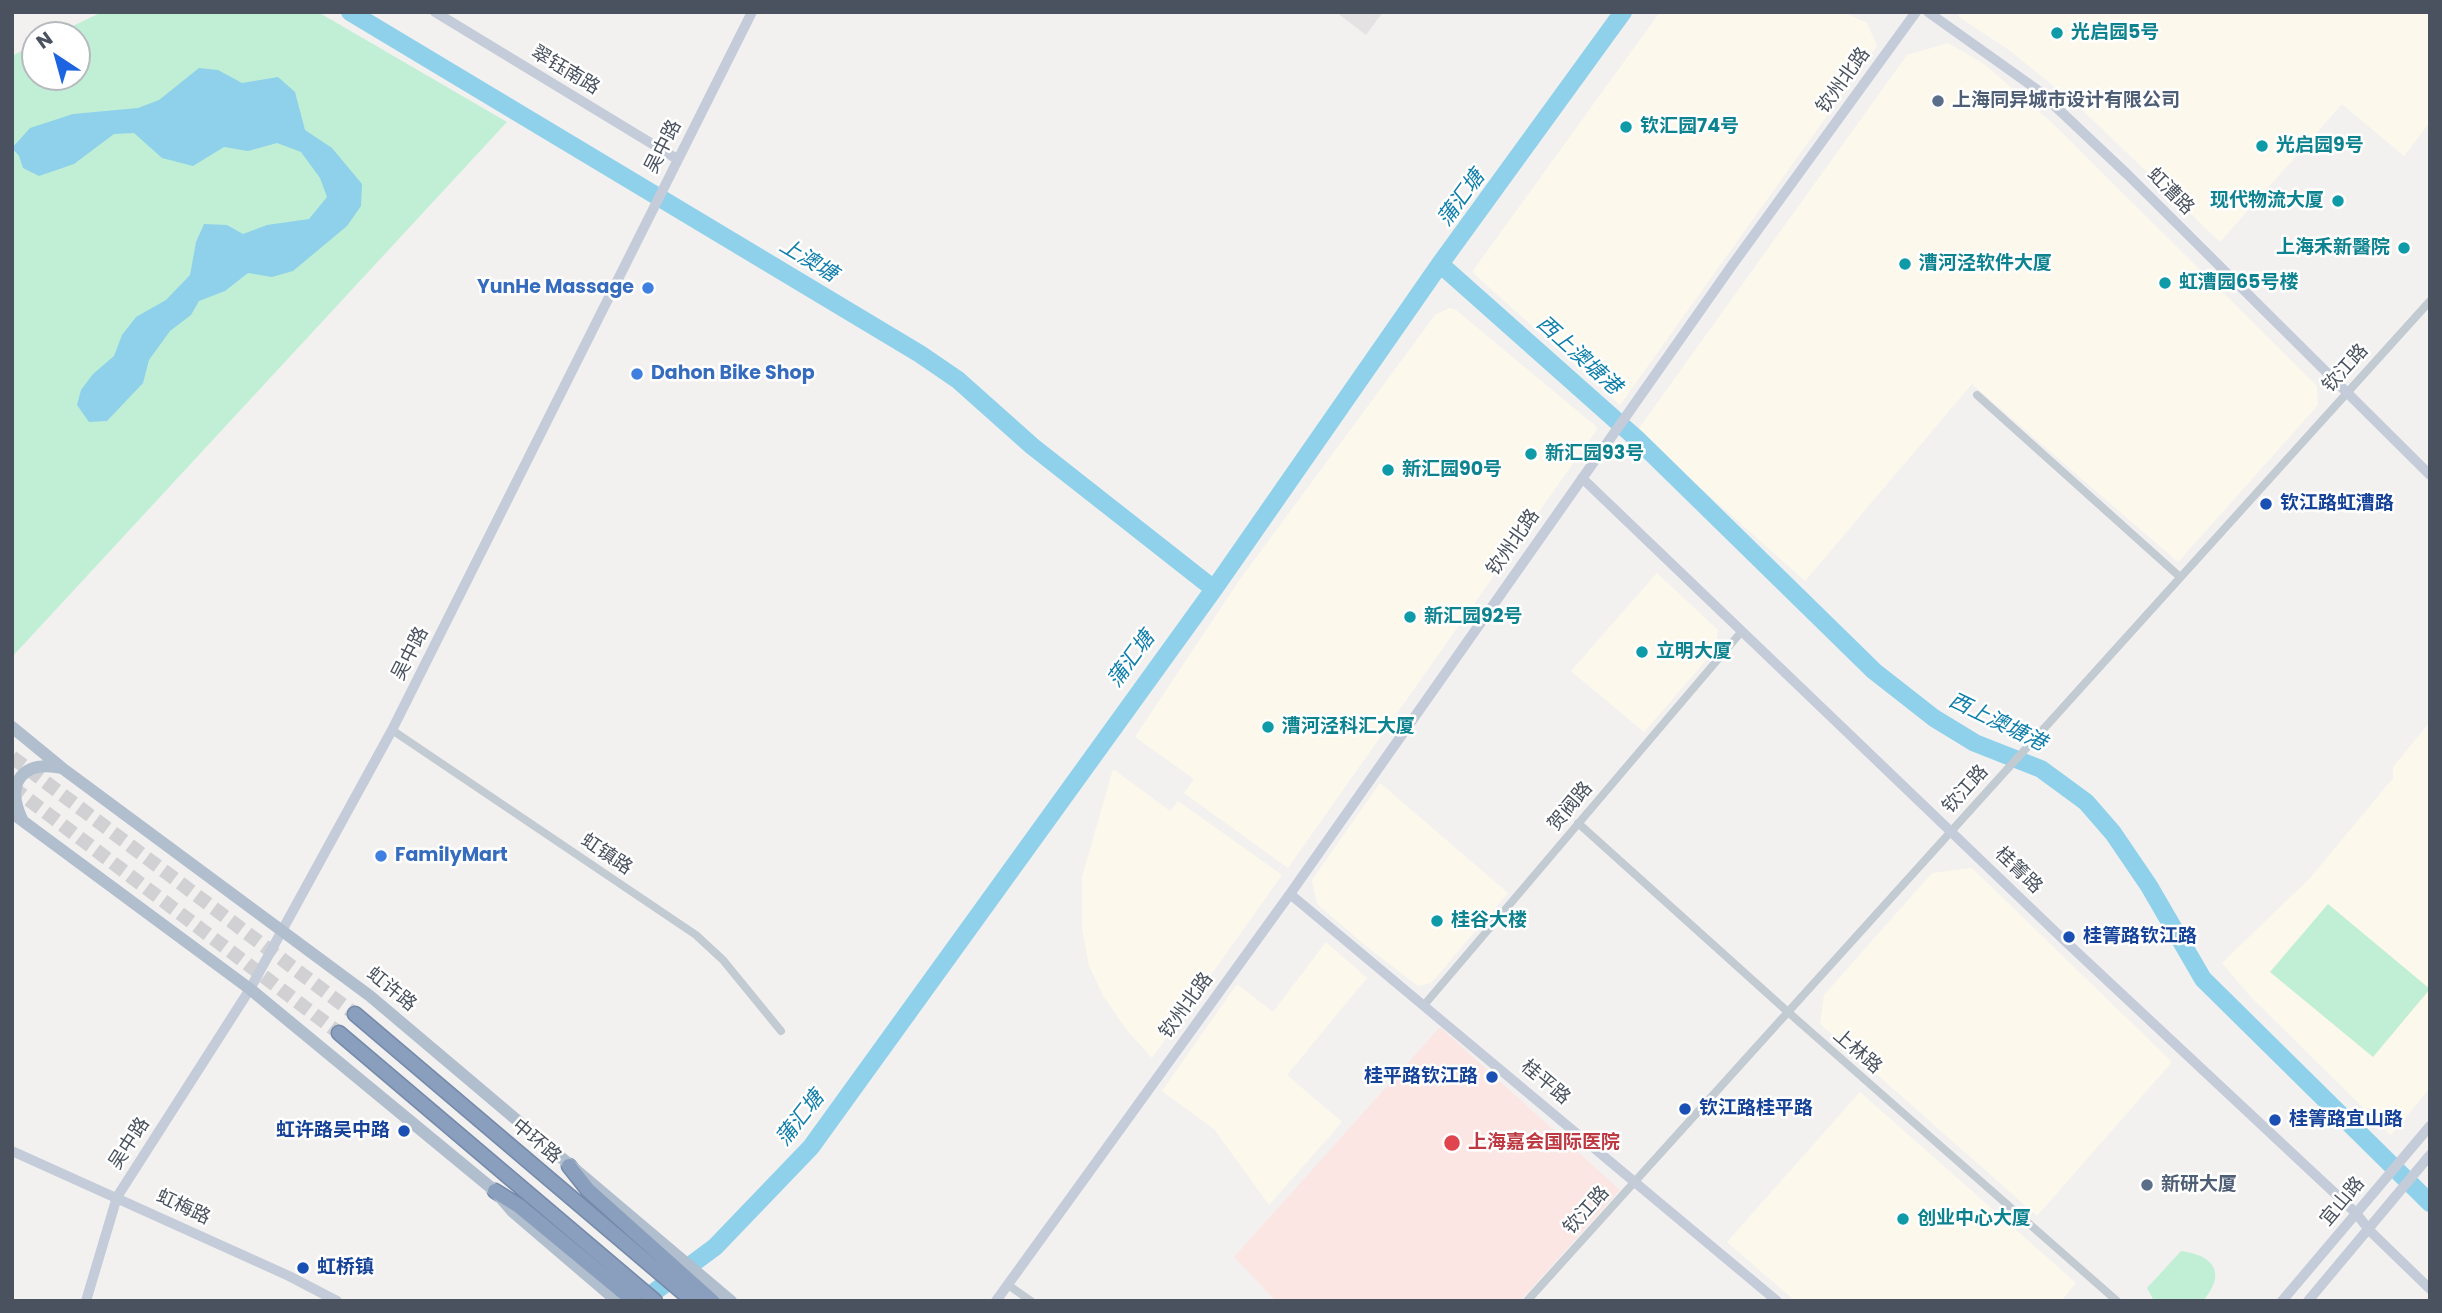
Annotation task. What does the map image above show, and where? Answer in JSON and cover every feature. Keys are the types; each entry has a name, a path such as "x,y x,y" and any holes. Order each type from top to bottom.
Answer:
{"highway":[{"name":"中环路","path":"355,1014 655,1251 706,1295"},
{"path":"339,1033 634,1301"},
{"path":"569,1166 588,1190 655,1251"},
{"path":"495,1191 519,1206 615,1284 655,1301"}],"main road":[{"name":"虹许路","path":"15,734 281,933 370,996 569,1166"},
{"path":"62,768 39,766 21,776 14,797 18,816 250,989 495,1191"},
{"path":"655,1251 706,1295 731,1301"},
{"path":"615,1284 617,1301"}],"street":[{"name":"翠钰南路","path":"435,12 677,159"},
{"name":"吴中路","path":"86,1301 117,1197 250,989 392,730 752,12"},
{"name":"钦州北路","path":"996,1301 1290,894 1627,414 1916,12"},
{"name":"虹漕路","path":"1928,12 2039,92 2128,175 2430,475"},
{"name":"钦江路","path":"1527,1301 2430,300"},
{"path":"1978,396 2179,577"},
{"name":"桂箐路","path":"1582,478 2356,1213 2369,1230 2430,1290"},
{"name":"贺阀路","path":"1424,1004 1742,631"},
{"name":"虹镇路","path":"392,730 696,935 723,960 781,1031"},
{"name":"上林路","path":"1578,823 2117,1301"},
{"name":"桂平路","path":"1290,894 1777,1301"},
{"name":"宜山路","path":"2282,1301 2430,1126"},
{"name":"虹梅路","path":"12,1151 289,1276 337,1301"},
{"name":"宜山路","path":"2308,1301 2430,1155"},
{"path":"1008,1285 1031,1301"}],"shaded area":[{"path":"1336,12 1383,12 1366,35"},
{"path":"1660,12 1843,12 1867,23 1877,46 1620,405 1472,272"},
{"path":"1959,12 2430,12 2430,122 2404,156 2342,104 2220,242 2076,104 2009,50 1959,17"},
{"path":"1948,43 1984,64 2050,121 2317,386 2318,405 2178,562 1972,384 1805,581 1637,431 1907,55"},
{"path":"1449,308 1456,310 1598,428 1288,868 1184,793 1194,779 1135,737 1238,582 1435,315"},
{"path":"1657,573 1718,630 1715,650 1644,732 1571,671"},
{"path":"2430,722 2430,1088 2391,1135 2250,996 2222,963 2310,878 2393,778 2393,767"},
{"path":"1113,769 1170,811 1178,801 1282,875 1152,1058 1126,1029 1104,997 1089,966 1082,928 1082,877"},
{"path":"1380,783 1508,893 1431,983 1418,986 1317,904 1312,880"},
{"path":"1972,868 2172,1062 2037,1216 1820,1024 1824,995 1932,873"},
{"path":"1326,942 1367,978 1287,1075 1342,1122 1269,1205 1214,1129 1162,1091 1237,984 1273,1012"},
{"name":"上海嘉会国际医院","path":"1440,1027 1620,1190 1520,1301 1276,1301 1234,1257"},
{"path":"1860,1092 2076,1283 2061,1301 1795,1301 1727,1242"}],"green space":[{"path":"102,12 318,12 507,122 12,657 12,56 21,51 21,91 91,91 91,21 83,21"},
{"path":"2328,904 2430,989 2373,1057 2270,972"},
{"path":"2181,1251 2209,1261 2215,1274 2210,1291 2203,1301 2154,1301 2147,1288"}],"water":[{"path":"199,68 218,70 242,83 278,77 295,92 305,130 332,148 362,184 361,206 347,226 293,271 272,277 248,273 225,291 199,301 191,315 170,331 149,360 143,383 107,421 89,422 77,405 81,390 93,374 114,356 122,335 136,317 166,300 190,275 196,242 204,224 227,225 243,234 267,225 309,219 327,197 320,178 301,152 277,143 248,151 224,147 193,166 162,158 134,133 114,134 74,164 39,176 23,168 19,156 12,148 30,128 73,114 138,108 159,100"}],"waterway":[{"name":"上澳塘","path":"350,12 920,354 958,380 1032,446 1214,589"},
{"name":"蒲汇塘","path":"642,1301 715,1247 811,1147 1214,589 1440,264 1623,12"},
{"name":"西上澳塘港","path":"1440,264 1637,439 1874,671 1934,718 1975,743 2041,769 2086,802 2113,833 2149,886 2203,979 2430,1203"}],"tunnel":[{"path":"12,757 355,1014"},
{"path":"12,787 339,1033"}],"place":[{"name":"光启园5号","path":"2057,33"},
{"name":"上海同异城市设计有限公司","path":"1938,101"},
{"name":"钦汇园74号","path":"1626,127"},
{"name":"光启园9号","path":"2262,146"},
{"name":"现代物流大厦","path":"2338,201"},
{"name":"上海禾新醫院","path":"2404,248"},
{"name":"漕河泾软件大厦","path":"1905,264"},
{"name":"虹漕园65号楼","path":"2165,283"},
{"name":"YunHe Massage","path":"648,288"},
{"name":"Dahon Bike Shop","path":"637,374"},
{"name":"新汇园93号","path":"1531,454"},
{"name":"新汇园90号","path":"1388,470"},
{"name":"钦江路虹漕路","path":"2266,504"},
{"name":"新汇园92号","path":"1410,617"},
{"name":"立明大厦","path":"1642,652"},
{"name":"漕河泾科汇大厦","path":"1268,727"},
{"name":"FamilyMart","path":"381,856"},
{"name":"桂谷大楼","path":"1437,921"},
{"name":"桂箐路钦江路","path":"2069,937"},
{"name":"桂平路钦江路","path":"1492,1077"},
{"name":"钦江路桂平路","path":"1685,1109"},
{"name":"桂箐路宜山路","path":"2275,1120"},
{"name":"虹许路吴中路","path":"404,1131"},
{"name":"上海嘉会国际医院","path":"1452,1143"},
{"name":"新研大厦","path":"2147,1185"},
{"name":"创业中心大厦","path":"1903,1219"},
{"name":"虹桥镇","path":"303,1268"}]}
